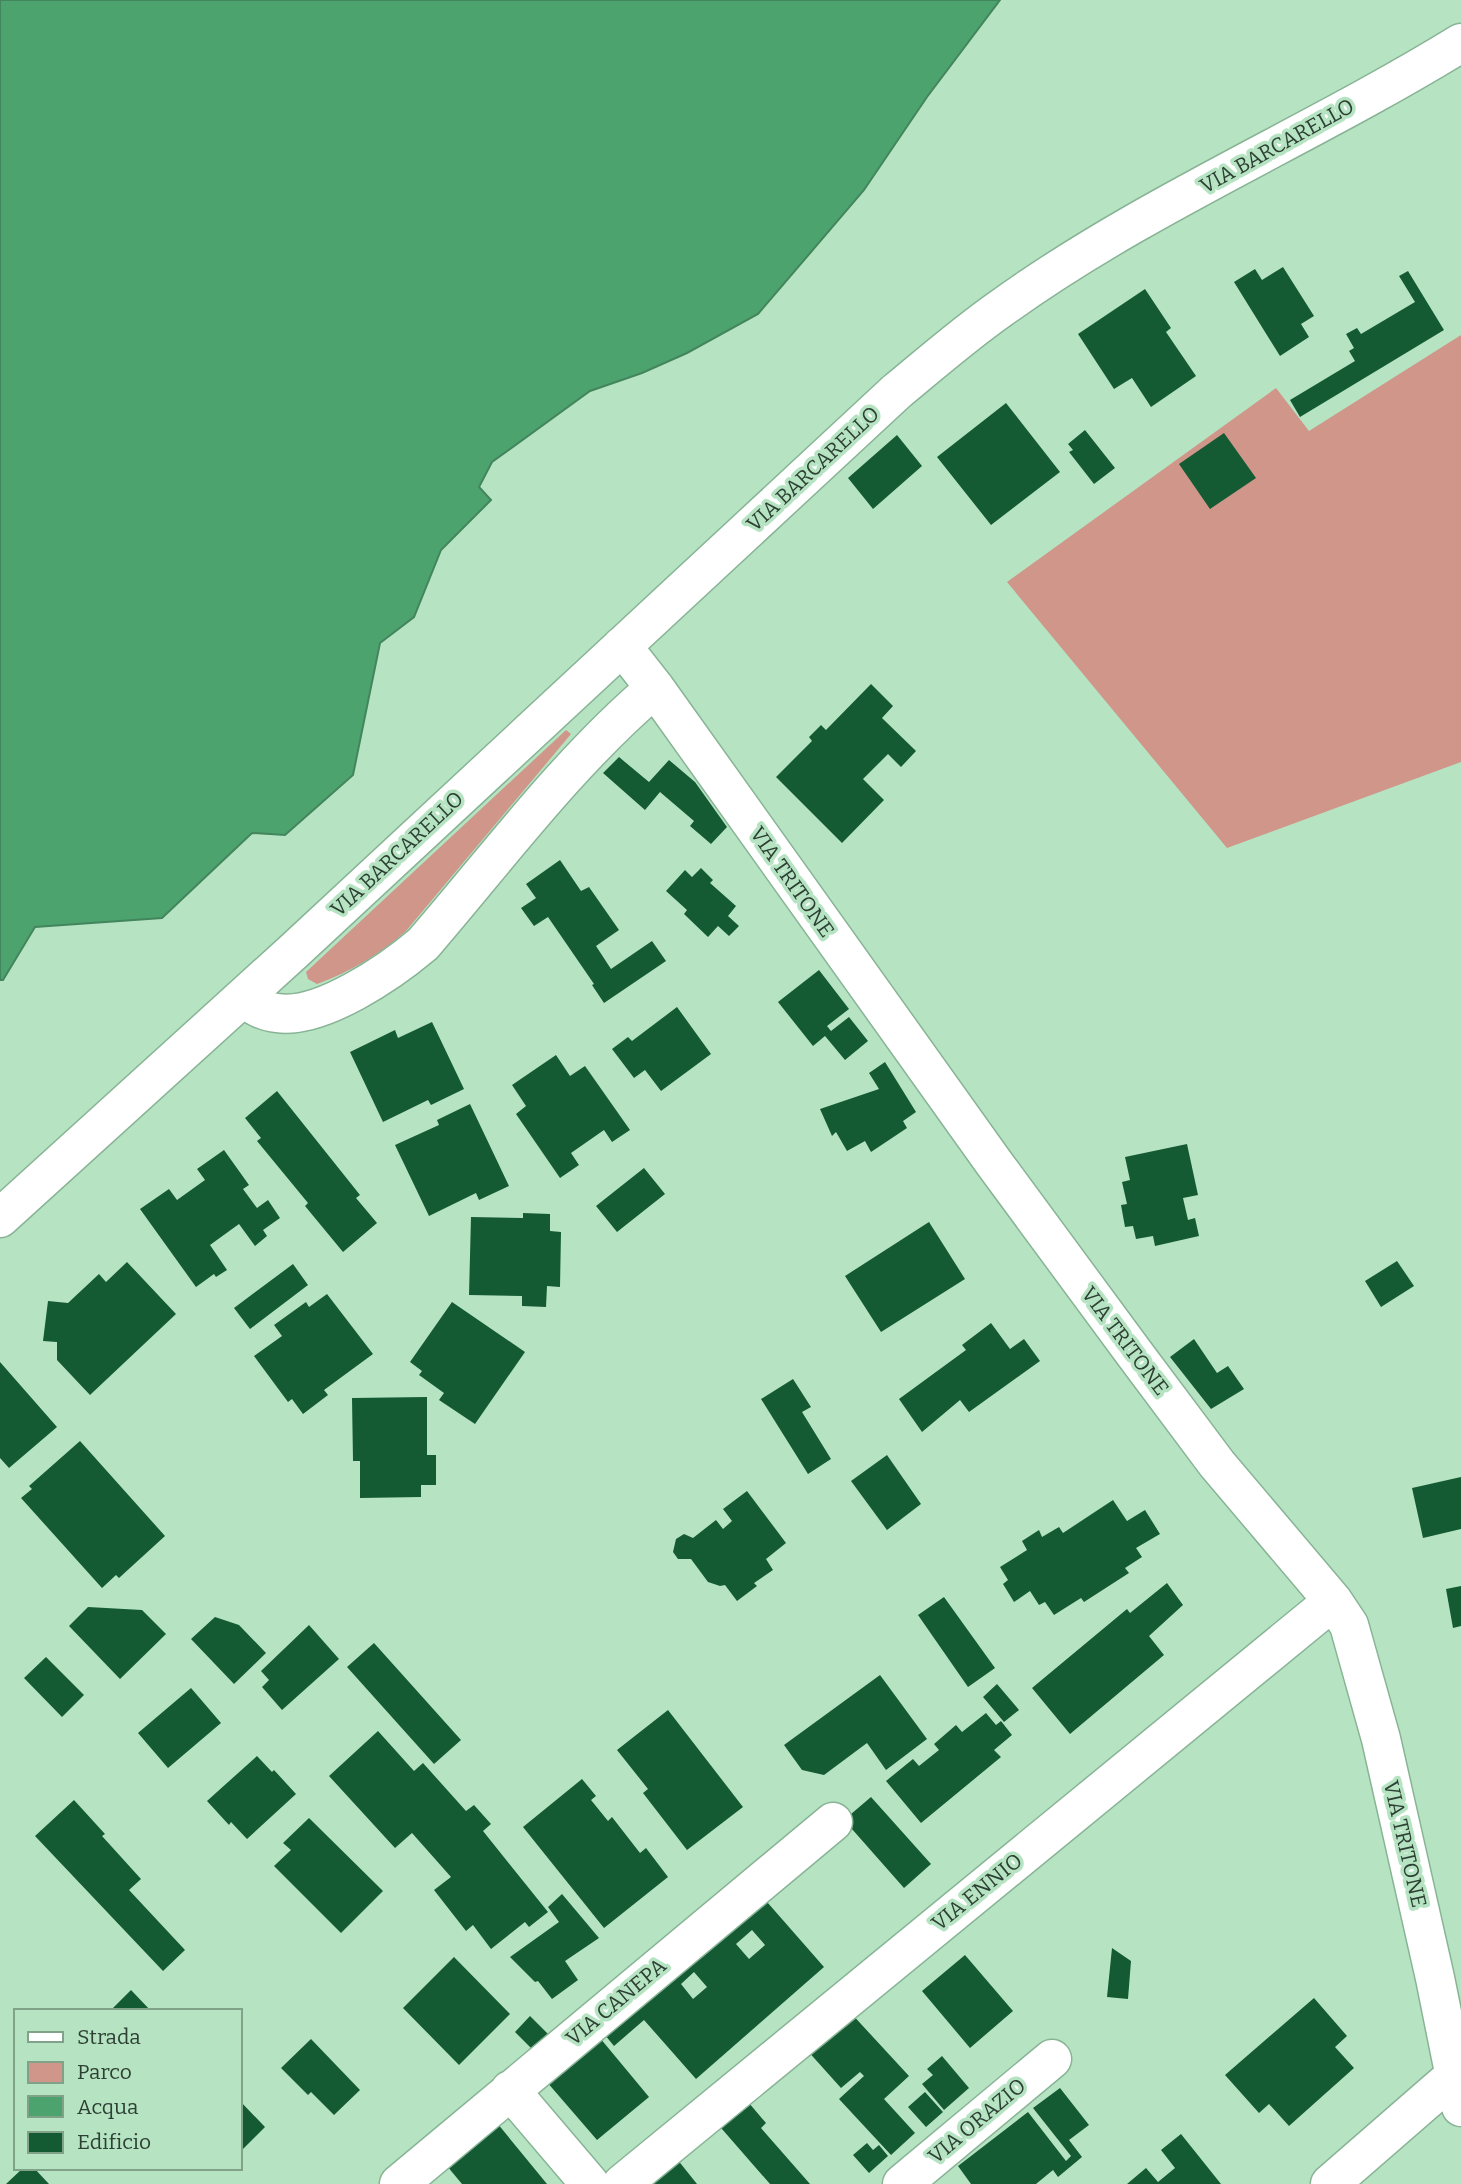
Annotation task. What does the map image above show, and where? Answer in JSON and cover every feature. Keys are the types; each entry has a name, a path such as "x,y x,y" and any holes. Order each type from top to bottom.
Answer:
{"street":[{"name":"VIA BARCARELLO","path":"0,1218 243,998 896,393 949,348 1059,269 1139,221 1461,43"},
{"name":"VIA TRITONE","path":"622,646 1134,1353 1217,1464 1333,1601 1349,1625 1381,1739 1459,2085"},
{"path":"243,998 256,1007 278,1014 308,1012 397,966 423,944 584,754 619,718 655,688"},
{"name":"VIA ENNIO","path":"622,2184 1333,1601"},
{"name":"VIA CANEPA","path":"399,2184 833,1822"},
{"name":"VIA ORAZIO","path":"902,2184 1052,2059"},
{"path":"1330,2184 1459,2085"},
{"path":"510,2090 590,2184"}],"green space":[{"path":"1461,335 1461,762 1227,848 1007,582 1276,388 1309,431"},
{"path":"566,730 571,734 406,931 375,955 341,974 317,984 308,979 306,972"}],"water":[{"path":"0,0 1000,0 927,97 864,190 758,314 687,353 642,373 590,391 492,462 479,487 491,500 441,550 414,617 380,643 353,775 285,835 252,833 162,918 35,927 3,980 0,980"}],"building":[{"path":"1283,267 1314,316 1301,324 1309,337 1280,356 1234,282 1255,269 1262,280"},
{"path":"1408,271 1444,330 1300,417 1290,400 1355,361 1349,351 1354,348 1346,334 1357,328 1361,334 1415,302 1399,276"},
{"path":"1145,289 1171,328 1166,332 1196,376 1151,407 1132,378 1114,389 1078,334"},
{"path":"1006,403 1060,472 991,525 937,457"},
{"path":"1085,430 1115,468 1094,484 1069,452 1073,450 1068,444"},
{"path":"1224,433 1256,478 1210,509 1179,464"},
{"path":"897,435 922,466 873,509 848,478"},
{"path":"871,684 893,706 882,718 916,751 901,767 888,754 863,779 884,800 842,843 776,777 812,741 809,737 821,725 826,730"},
{"path":"619,757 649,782 669,760 695,782 727,827 711,844 690,826 694,821 660,792 645,810 603,773"},
{"path":"560,860 581,891 589,887 619,930 596,946 611,969 652,941 666,961 604,1003 548,917 534,926 521,908 536,898 526,884"},
{"path":"701,868 713,880 710,883 736,906 728,916 739,926 729,936 718,926 708,937 684,914 687,910 666,891 685,870 692,877"},
{"path":"819,970 849,1009 827,1026 831,1031 849,1017 868,1041 845,1060 825,1036 813,1046 778,1002"},
{"path":"677,1007 711,1054 661,1091 645,1070 634,1078 612,1049 628,1037 632,1041"},
{"path":"432,1022 464,1089 431,1105 428,1100 383,1122 350,1052 395,1030 398,1038"},
{"path":"556,1055 570,1076 585,1066 630,1130 612,1142 604,1130 571,1153 579,1165 560,1178 516,1114 526,1106 512,1085"},
{"path":"885,1062 916,1112 903,1121 907,1128 871,1152 865,1141 847,1151 836,1132 832,1136 820,1109 879,1089 869,1073"},
{"path":"277,1091 360,1195 356,1198 377,1223 343,1252 305,1206 308,1203 257,1141 261,1138 245,1118"},
{"path":"470,1104 509,1186 479,1200 476,1193 429,1216 395,1145 439,1125 437,1120"},
{"path":"1187,1144 1198,1195 1183,1198 1188,1220 1195,1218 1199,1236 1155,1246 1153,1236 1136,1239 1133,1226 1125,1227 1121,1205 1127,1204 1122,1182 1130,1180 1125,1157"},
{"path":"224,1150 249,1185 243,1189 257,1208 268,1200 280,1218 263,1230 267,1236 255,1246 239,1224 210,1245 227,1270 216,1277 214,1274 196,1287 140,1209 169,1189 177,1200 205,1180 197,1169"},
{"path":"644,1168 665,1194 617,1232 596,1206"},
{"path":"523,1213 550,1214 550,1231 561,1232 560,1287 547,1286 546,1307 522,1306 522,1296 469,1295 471,1217 523,1218"},
{"path":"929,1222 965,1279 881,1332 845,1276"},
{"path":"1397,1261 1414,1286 1381,1307 1365,1281"},
{"path":"127,1262 176,1314 90,1395 57,1360 57,1342 43,1341 48,1301 68,1303 99,1274 106,1282"},
{"path":"293,1264 308,1285 250,1329 234,1308"},
{"path":"327,1294 373,1354 324,1390 328,1395 303,1414 292,1399 288,1402 254,1356 282,1336 274,1325 306,1302 309,1307"},
{"path":"452,1302 525,1352 475,1424 439,1400 444,1393 419,1375 422,1371 410,1362"},
{"path":"991,1323 1010,1349 1024,1339 1040,1361 969,1412 960,1400 922,1432 899,1399 966,1350 962,1345"},
{"path":"1194,1339 1217,1373 1228,1366 1244,1389 1211,1409 1170,1357"},
{"path":"0,1362 57,1427 9,1468 0,1458"},
{"path":"793,1379 811,1407 802,1412 831,1459 808,1474 761,1399"},
{"path":"427,1397 427,1455 436,1455 436,1485 421,1485 421,1497 360,1498 360,1461 353,1461 352,1398"},
{"path":"80,1441 165,1536 119,1578 116,1575 102,1588 21,1498 32,1489 29,1486"},
{"path":"887,1455 921,1504 887,1530 851,1481"},
{"path":"1461,1477 1461,1529 1423,1538 1412,1488"},
{"path":"747,1491 786,1543 766,1559 773,1570 754,1583 757,1586 737,1601 725,1585 708,1582 691,1559 678,1559 673,1552 676,1539 684,1534 693,1538 716,1520 723,1529 732,1521 723,1509"},
{"path":"1113,1500 1127,1521 1145,1510 1160,1534 1136,1548 1142,1557 1125,1568 1129,1573 1084,1602 1081,1598 1054,1615 1045,1602 1039,1605 1030,1591 1014,1602 1003,1584 1008,1580 1000,1567 1027,1550 1022,1541 1039,1530 1042,1537 1059,1527 1063,1533"},
{"path":"1167,1583 1183,1605 1149,1636 1164,1655 1070,1734 1032,1688 1127,1609 1130,1613"},
{"path":"1461,1586 1461,1626 1453,1628 1446,1589"},
{"path":"944,1597 995,1668 968,1687 918,1615"},
{"path":"88,1607 142,1610 166,1634 120,1679 69,1626"},
{"path":"215,1617 239,1625 266,1653 234,1684 191,1639"},
{"path":"309,1625 339,1659 282,1710 262,1687 269,1680 261,1671"},
{"path":"374,1643 461,1740 434,1764 347,1667"},
{"path":"46,1657 84,1695 62,1717 24,1678"},
{"path":"880,1675 927,1739 886,1770 867,1743 824,1775 802,1770 784,1745"},
{"path":"997,1684 1019,1710 1004,1722 983,1697"},
{"path":"191,1688 221,1723 168,1768 138,1733"},
{"path":"668,1710 743,1807 687,1850 643,1793 648,1789 617,1750"},
{"path":"986,1713 996,1725 1001,1721 1012,1735 994,1750 1001,1757 921,1823 886,1781 913,1759 919,1766 939,1750 934,1744 956,1725 962,1732"},
{"path":"378,1731 414,1771 423,1763 466,1811 474,1805 491,1824 483,1831 548,1912 529,1927 525,1922 491,1949 473,1925 466,1931 434,1890 451,1877 412,1833 395,1848 329,1776"},
{"path":"257,1756 296,1794 247,1839 231,1822 229,1825 207,1801"},
{"path":"582,1779 596,1796 591,1800 608,1821 612,1817 640,1853 646,1848 668,1877 604,1928 523,1827"},
{"path":"871,1797 931,1864 904,1888 844,1820"},
{"path":"74,1800 141,1879 129,1890 185,1950 163,1971 35,1836"},
{"path":"309,1818 383,1891 341,1933 274,1866 291,1850 283,1843"},
{"path":"753,1886 824,1967 696,2079 644,2020 614,2046 596,2024","holes":["752,1930 765,1945 749,1959 736,1944","694,1972 707,1987 693,1999 681,1984"]},
{"path":"562,1894 599,1938 565,1961 578,1980 552,1999 538,1981 535,1982 510,1957 559,1922 548,1907"},
{"path":"1112,1948 1131,1961 1128,1999 1107,1997"},
{"path":"965,1955 1013,2011 970,2048 922,1991"},
{"path":"454,1957 510,2014 459,2065 403,2008"},
{"path":"131,1990 149,2009 112,2009"},
{"path":"1314,1998 1347,2036 1335,2047 1354,2068 1289,2126 1269,2104 1259,2113 1225,2075"},
{"path":"849,2011 909,2076 884,2099 915,2133 891,2155 839,2099 864,2076 860,2072 841,2088 806,2049"},
{"path":"530,2016 549,2035 533,2050 515,2032"},
{"path":"595,2032 649,2097 597,2140 540,2074"},
{"path":"311,2039 360,2090 334,2115 311,2092 308,2095 281,2068"},
{"path":"942,2056 969,2088 944,2110 922,2084 933,2075 927,2069"},
{"path":"1060,2088 1089,2125 1069,2140 1082,2157 1058,2177 1053,2170 1036,2184 971,2184 958,2166 1028,2112 1066,2161 1071,2156 1033,2108"},
{"path":"925,2092 943,2112 926,2127 908,2107"},
{"path":"743,2096 766,2123 761,2128 810,2184 770,2184 715,2121"},
{"path":"242,2103 265,2127 242,2150"},
{"path":"488,2112 547,2184 462,2184 437,2154"},
{"path":"1181,2134 1221,2184 1127,2184 1146,2168 1158,2182 1175,2168 1161,2150"},
{"path":"867,2143 873,2150 879,2145 888,2156 869,2173 853,2155"},
{"path":"677,2159 697,2184 646,2184"},
{"path":"21,2170 36,2170 49,2184 6,2184"}]}
